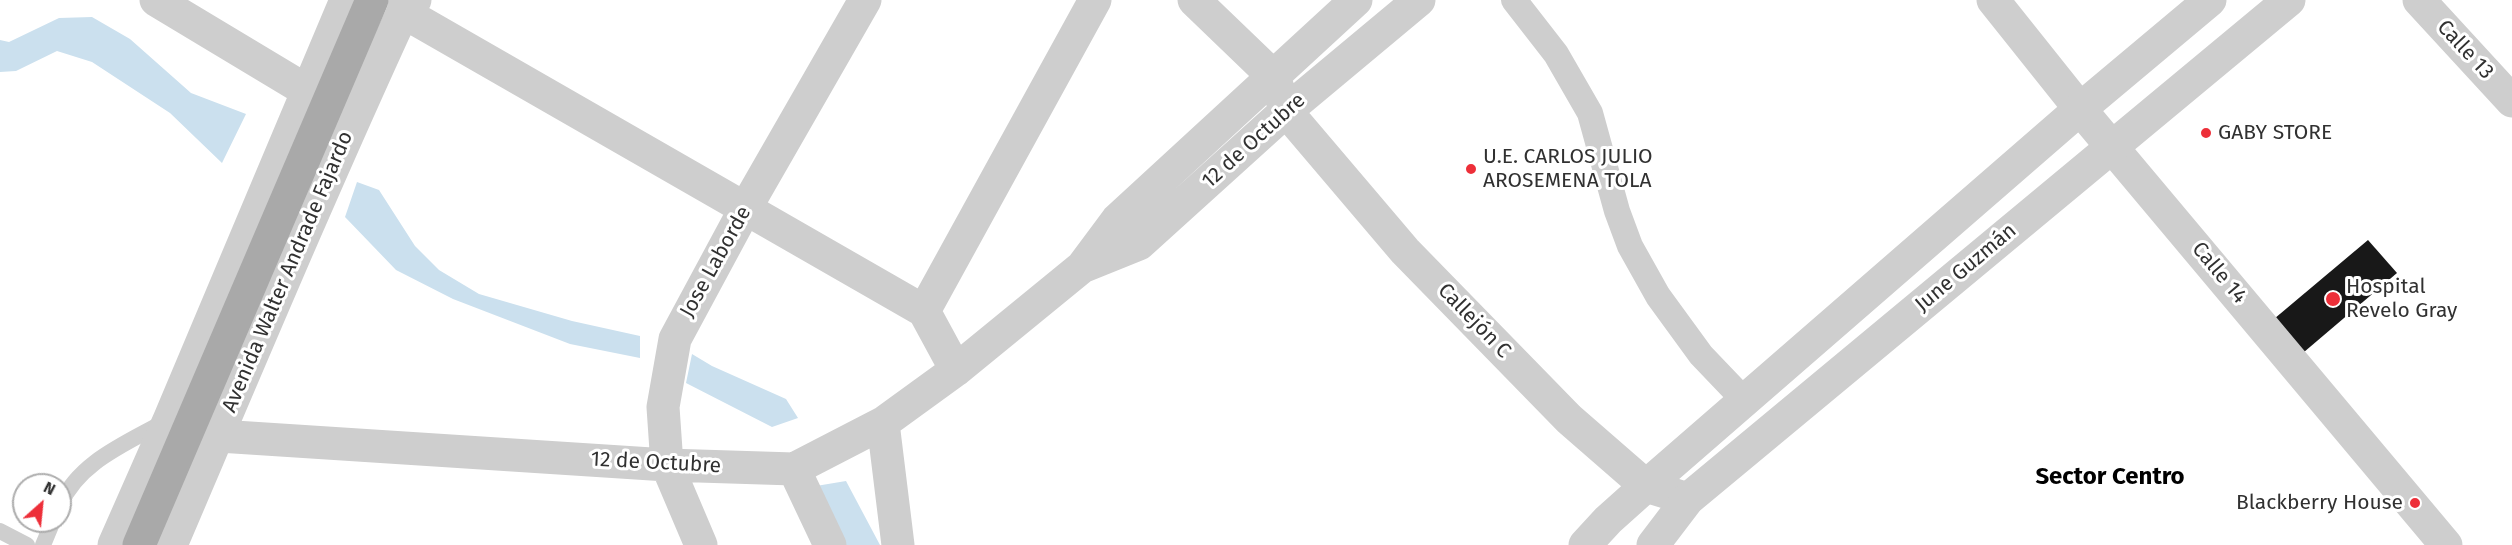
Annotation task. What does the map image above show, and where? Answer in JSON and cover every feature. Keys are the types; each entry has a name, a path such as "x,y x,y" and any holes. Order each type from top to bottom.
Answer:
{"main road":[{"name":"Avenida Walter Andrade Fajardo","path":"139,545 372,0"}],"street":[{"path":"156,0 309,92"},
{"path":"114,545 309,92 346,0"},
{"name":"Jose Laborde","path":"701,545 667,465 663,407 675,339 745,209 865,0"},
{"path":"924,311 1095,0"},
{"path":"1194,0 1274,77 1286,111"},
{"name":"12 de Octubre","path":"170,418 219,436 667,465 794,469 883,423 956,370 1082,267 1118,220 1356,0"},
{"name":"12 de Octubre","path":"1082,267 1139,244 1286,111 1419,0"},
{"path":"1514,0 1556,54 1590,113 1623,229 1658,296 1701,355 1744,400"},
{"name":"Calle 14","path":"1993,0 2080,109 2446,545"},
{"path":"1585,545 1608,520 1744,400 2080,109 2210,0"},
{"name":"June Guzmán","path":"1653,545 1688,499 2289,0"},
{"name":"Calle 13","path":"2419,0 2512,101"},
{"path":"408,4 745,209 924,311 956,370"},
{"name":"Avenida Walter Andrade Fajardo","path":"181,537 219,436 332,166 408,4"},
{"name":"Callejón C","path":"1286,111 1406,251 1569,419 1646,486 1688,499"},
{"path":"883,423 898,545"},
{"path":"794,469 830,545"}],"lane":[{"path":"72,484 86,467 170,418"},
{"path":"0,531 27,545"}],"water":[{"path":"92,17 130,39 191,93 246,114 222,163 170,113 92,62 57,51 16,71 0,72 0,40 9,42 59,18"},
{"path":"357,182 379,190 415,246 439,270 479,294 572,321 640,336 640,358 570,344 453,299 396,270 345,217"},
{"path":"692,354 712,366 786,399 798,418 772,427 686,383"},
{"path":"846,481 880,545 845,545 804,488"}],"building":[{"name":"Hospital Revelo Gray","path":"2368,240 2397,273 2297,358 2268,324"}],"place":[{"name":"GABY STORE","path":"2206,133"},
{"name":"U.E. CARLOS JULIO AROSEMENA TOLA","path":"1471,169"},
{"name":"Hospital Revelo Gray","path":"2333,299"},
{"name":"Blackberry House","path":"2415,503"}],"district":[{"name":"Sector Centro","path":"2110,477"}]}
